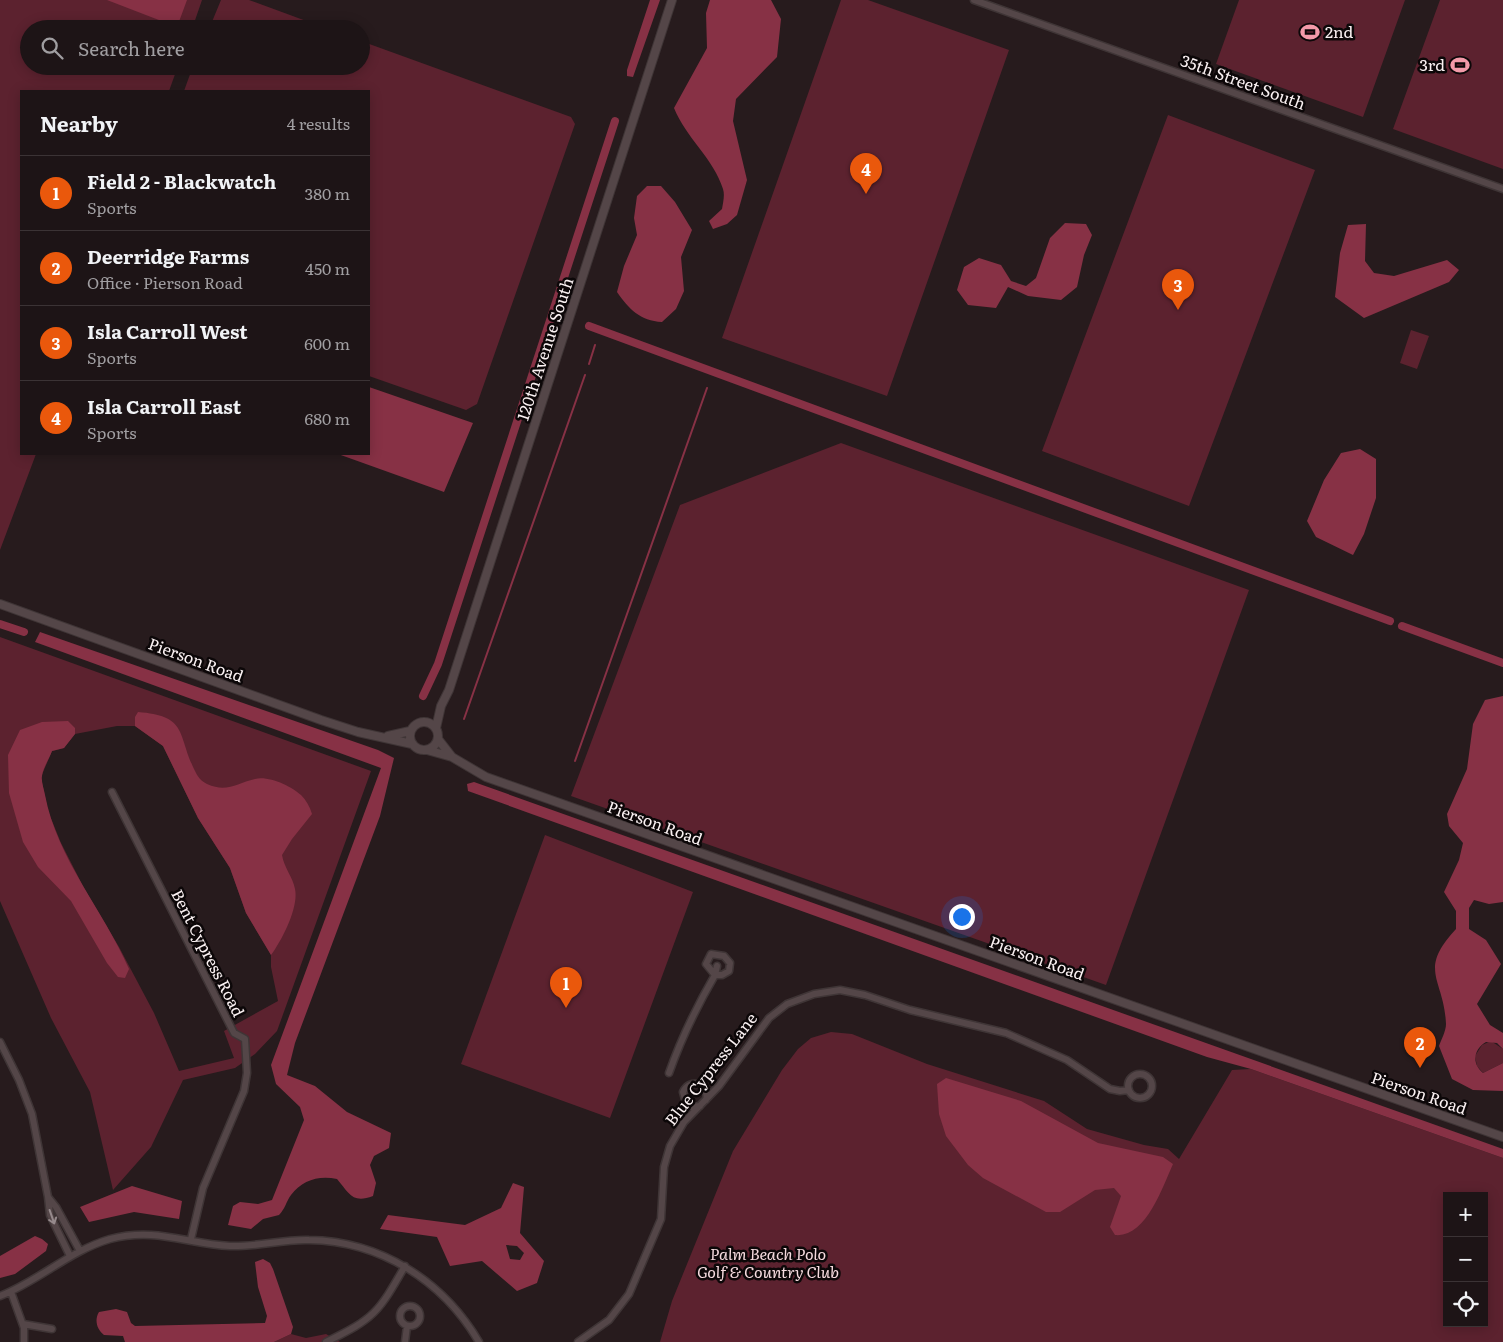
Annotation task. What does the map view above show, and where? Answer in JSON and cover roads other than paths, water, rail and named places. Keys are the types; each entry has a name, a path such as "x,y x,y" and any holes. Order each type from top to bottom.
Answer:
{"street":[{"name":"120th Avenue South","path":"436,728 441,706 449,690 672,0"},
{"name":"35th Street South","path":"974,0 1503,189"},
{"name":"Pierson Road","path":"0,604 321,720 358,732 383,736 412,744"},
{"name":"120th Avenue South","path":"426,721 441,706"},
{"path":"426,721 436,728 438,738 436,744 427,750 420,750 412,744 410,730 415,724 426,721"},
{"name":"Pierson Road","path":"383,736 410,730"},
{"name":"Pierson Road","path":"438,738 452,757"},
{"name":"Pierson Road","path":"427,750 452,757 486,777 1503,1137"},
{"name":"Bent Cypress Road","path":"112,792 234,1033 245,1039 247,1073 244,1091 205,1184 191,1239"},
{"path":"669,1073 680,1042 715,975 717,966"},
{"name":"Blue Cypress Lane","path":"578,1342 609,1320 629,1294 661,1219 664,1167 670,1146 684,1122 736,1066 769,1018 787,1004 814,994 840,990 1006,1033 1067,1060 1110,1089 1129,1090"},
{"path":"0,1042 19,1080 32,1114 50,1215 70,1256"},
{"path":"700,1106 692,1107 686,1103 683,1092 687,1085 695,1083 702,1085 707,1092 706,1100"},
{"path":"48,1197 56,1207 80,1251"},
{"path":"0,1296 12,1292 80,1251 112,1239 136,1235 155,1234 234,1246 301,1240 335,1242 368,1249 405,1266 432,1284 460,1314 479,1342"},
{"path":"326,1342 358,1326 375,1313 405,1266"},
{"path":"12,1292 23,1324 24,1342"},
{"path":"23,1324 52,1329"},
{"path":"405,1342 407,1326"}],"waterway":[{"path":"423,696 438,664 615,121"},
{"path":"589,326 1390,621"},
{"path":"589,364 595,345"},
{"path":"464,719 585,375"},
{"path":"575,761 707,388"},
{"path":"0,624 24,632"},
{"path":"1402,626 1503,663"}],"place":[{"name":"2nd","path":"1310,32"},
{"name":"3rd","path":"1460,65"},
{"name":"Isla Carroll East","path":"866,194"},
{"name":"Isla Carroll West","path":"1178,310"},
{"name":"Field 2 - Blackwatch","path":"566,1008"},
{"name":"Deerridge Farms","path":"1420,1068"}],"park label":[{"name":"Palm Beach Polo Golf & Country Club","path":"768,1263"}]}
